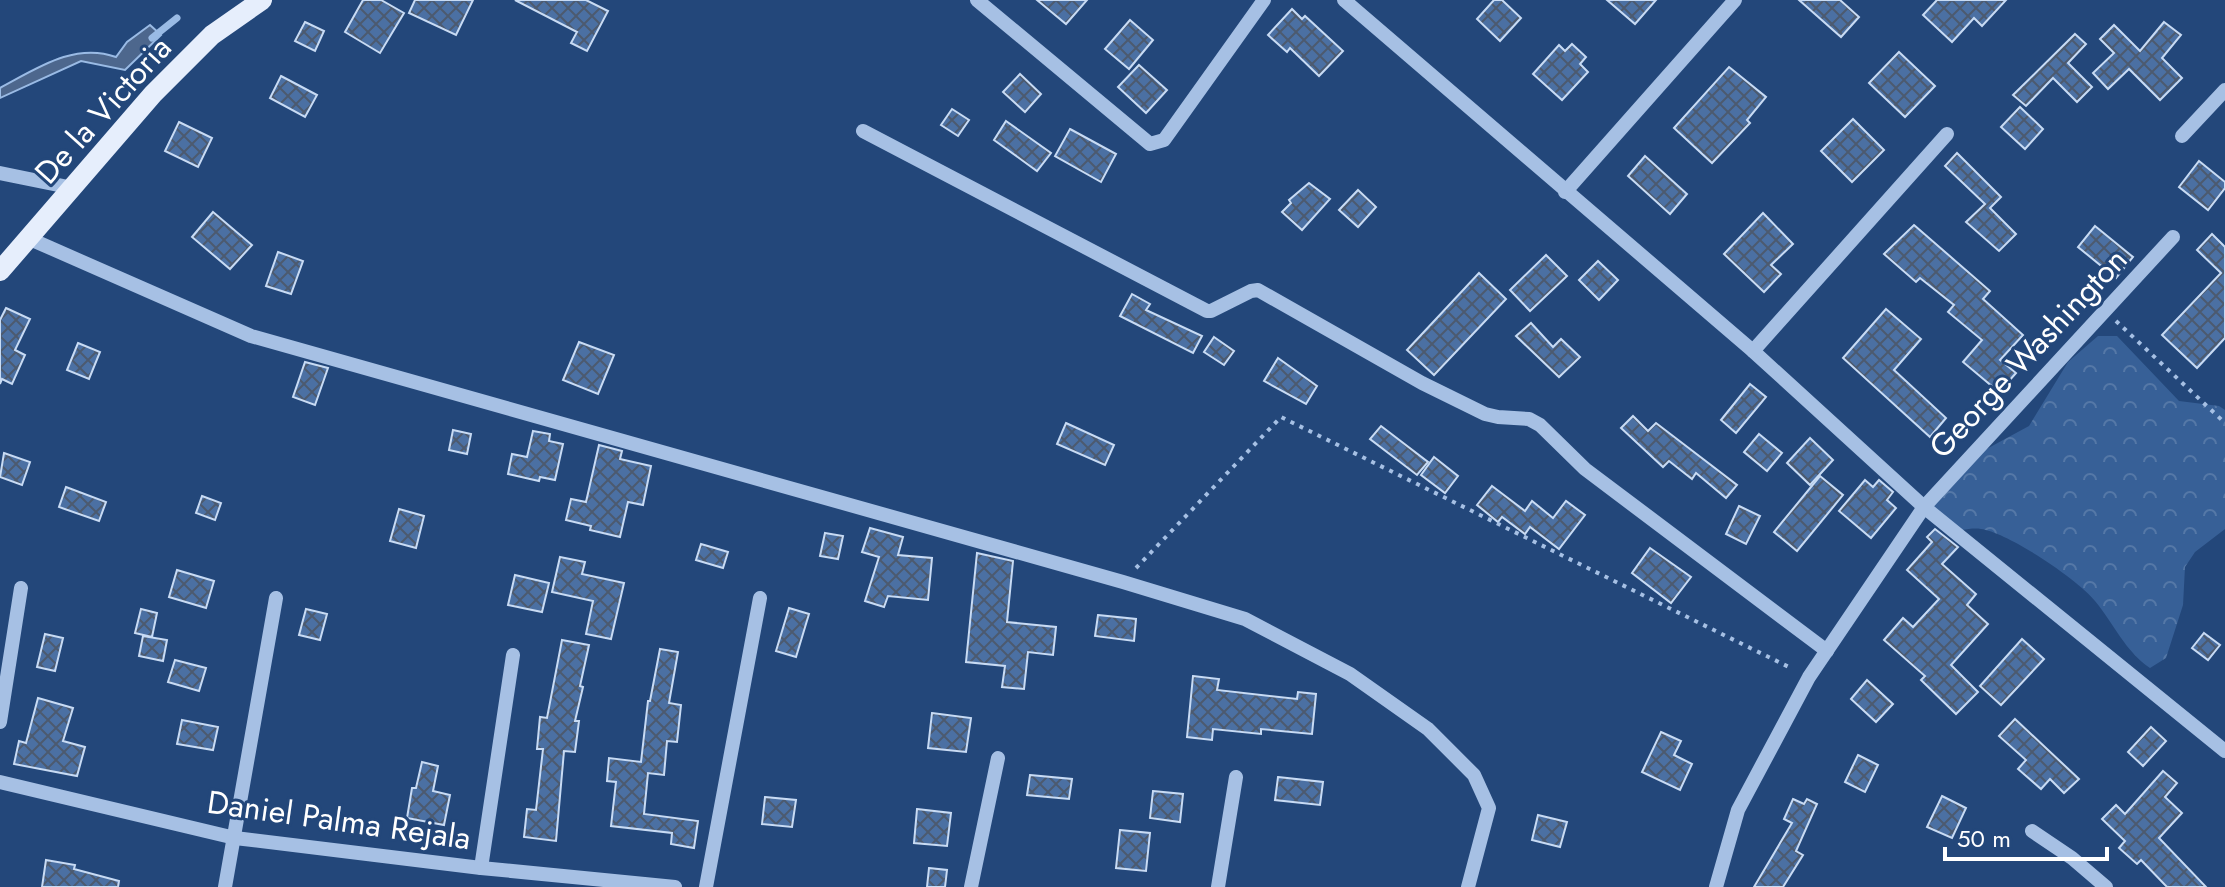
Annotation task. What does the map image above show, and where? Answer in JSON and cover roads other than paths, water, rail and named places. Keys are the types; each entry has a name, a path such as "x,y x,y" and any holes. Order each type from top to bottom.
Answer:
{"main road":[{"name":"De la Victoria","path":"0,271 153,94 212,35 262,0"}],"street":[{"path":"987,3 1150,144 1164,140 1264,0"},
{"path":"1565,192 1735,0"},
{"path":"1348,1 1565,192 1753,351 1924,507 2225,751"},
{"path":"2182,136 2225,90"},
{"path":"863,131 1207,311 1258,290 1422,383 1485,414 1529,419 1540,425 1585,469 1827,651"},
{"path":"1753,351 1947,134"},
{"path":"0,173 73,188"},
{"name":"George Washington","path":"1716,887 1738,810 1809,677 1924,507 2173,237"},
{"path":"30,239 251,336 1245,619 1350,674 1428,729 1474,775 1489,808 1468,887"},
{"path":"0,722 21,588"},
{"path":"225,887 276,598"},
{"path":"706,887 760,598"},
{"path":"481,868 513,655"},
{"path":"971,887 998,758"},
{"path":"1218,887 1236,777"},
{"name":"Daniel Palma Rejala","path":"0,782 235,838 481,868 675,887"},
{"path":"2032,831 2072,858 2106,887"}],"waterway":[{"path":"152,38 177,18"}]}
